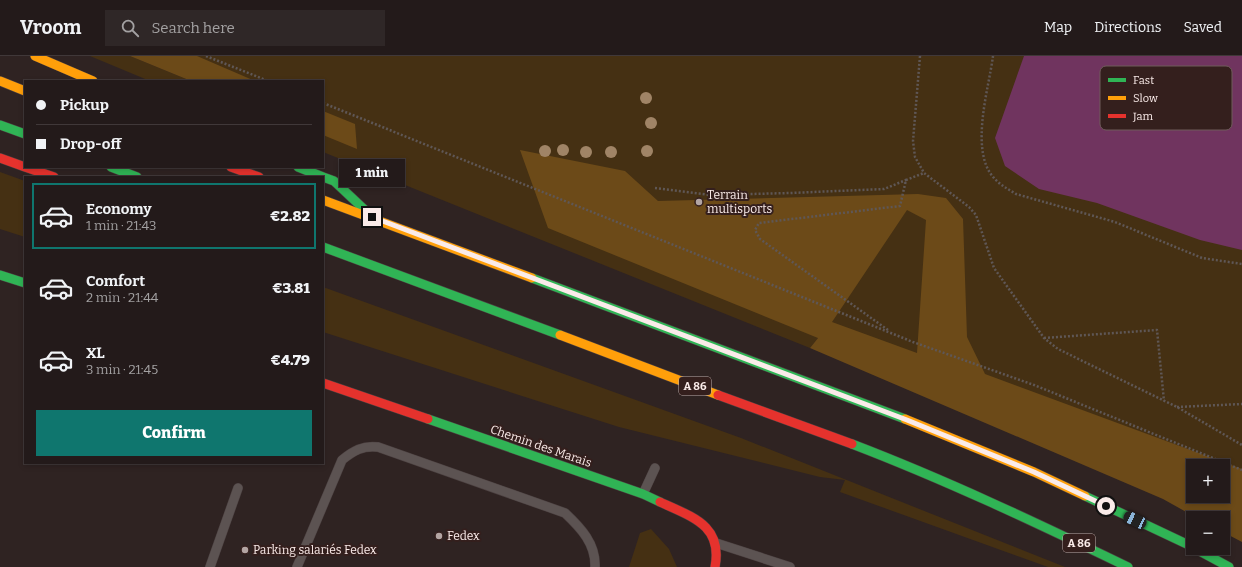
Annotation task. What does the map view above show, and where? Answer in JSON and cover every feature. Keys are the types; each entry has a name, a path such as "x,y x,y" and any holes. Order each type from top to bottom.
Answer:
{"main road":[{"path":"34,56 90,80"},
{"path":"0,81 24,90"},
{"path":"0,125 24,134"},
{"path":"0,158 24,167"},
{"path":"28,168 51,176"},
{"path":"114,168 134,176"},
{"path":"235,168 256,176"},
{"path":"300,168 320,176"},
{"path":"324,177 334,181 372,217"},
{"path":"324,200 372,217 907,420 1034,472 1186,544"},
{"name":"A 86","path":"324,247 888,458 1030,519 1128,567"},
{"path":"330,260 358,260"},
{"path":"0,275 24,283"},
{"name":"Chemin des Marais","path":"324,383 643,494 699,521 711,532 716,543"},
{"path":"715,567 717,557 716,543"},
{"path":"1207,555 1229,567"}],"lane":[{"path":"297,567 342,460 354,451 368,446 378,447 435,466 565,513 574,521 592,545 596,558 595,567"},
{"path":"643,494 655,468"},
{"path":"210,567 238,488"},
{"path":"716,543 790,567"}],"path":[{"path":"206,56 266,80"},
{"path":"920,56 914,141 915,157 924,173 969,207 976,215 994,268 1044,338 1058,349 1177,407 1242,445"},
{"path":"993,56 981,132 986,166 993,178 1002,186 1016,194 1115,222 1202,258 1242,264"},
{"path":"324,103 913,342 1034,384 1242,470"},
{"path":"655,188 711,195 884,189 924,173"},
{"path":"893,333 760,239 755,230 759,223 900,206 906,180"},
{"path":"1044,338 1157,330 1164,401"},
{"path":"1177,407 1242,404"}],"shaded area":[{"path":"90,56 130,56 189,80 148,80"},
{"path":"130,56 197,56 253,80 189,80"},
{"path":"133,56 1242,56 1242,520 1230,515 1230,511 1221,511 1202,503 1230,503 1230,459 1186,459 1186,496 818,338 810,348 324,152 324,80 191,80"},
{"path":"1024,56 1242,56 1242,250 1200,240 1097,203 1039,189 1005,166 995,138"},
{"path":"324,111 355,124 357,149 324,135"},
{"path":"520,150 625,171 658,201 918,194 946,198 963,219 967,337 985,374 1215,459 1186,459 1186,503 1230,503 1230,465 1242,469 1242,542 1230,536 1230,511 1186,512 1163,499 810,348 818,338 548,228","holes":["907,210 926,220 917,353 832,322"]},
{"path":"0,172 24,181 24,237 0,229"},
{"path":"324,287 741,438 1065,567 1048,567 840,492 845,480 820,477 619,427 324,332"},
{"path":"651,529 669,549 677,567 629,567 640,533"}],"traffic: fast":[{"path":"0,125 24,134"},
{"path":"114,168 134,176"},
{"path":"300,168 320,176"},
{"path":"324,177 334,181 367,212"},
{"path":"324,247 560,335"},
{"path":"0,275 24,283"},
{"path":"532,278 905,419"},
{"path":"428,419 643,494 660,502"},
{"path":"852,444 991,502 1128,567"},
{"path":"1085,496 1186,544"},
{"path":"1207,555 1229,567"}],"traffic: slow":[{"path":"35,56 91,80"},
{"path":"0,81 24,91"},
{"path":"324,200 532,278"},
{"path":"560,335 718,395"},
{"path":"905,419 1034,472 1085,496"}],"traffic: jam":[{"path":"0,158 24,167"},
{"path":"28,168 51,176"},
{"path":"234,168 256,176"},
{"path":"324,383 428,419"},
{"path":"718,395 852,444"},
{"path":"660,502 694,518 710,532 714,541 716,553 715,567"}],"place":[{"name":"Terrain multisports","path":"699,202"},
{"name":"Fedex","path":"439,536"},
{"name":"Parking salariés Fedex","path":"245,550"}],"route":[{"path":"372,217 907,420 1034,472 1106,506"}]}
